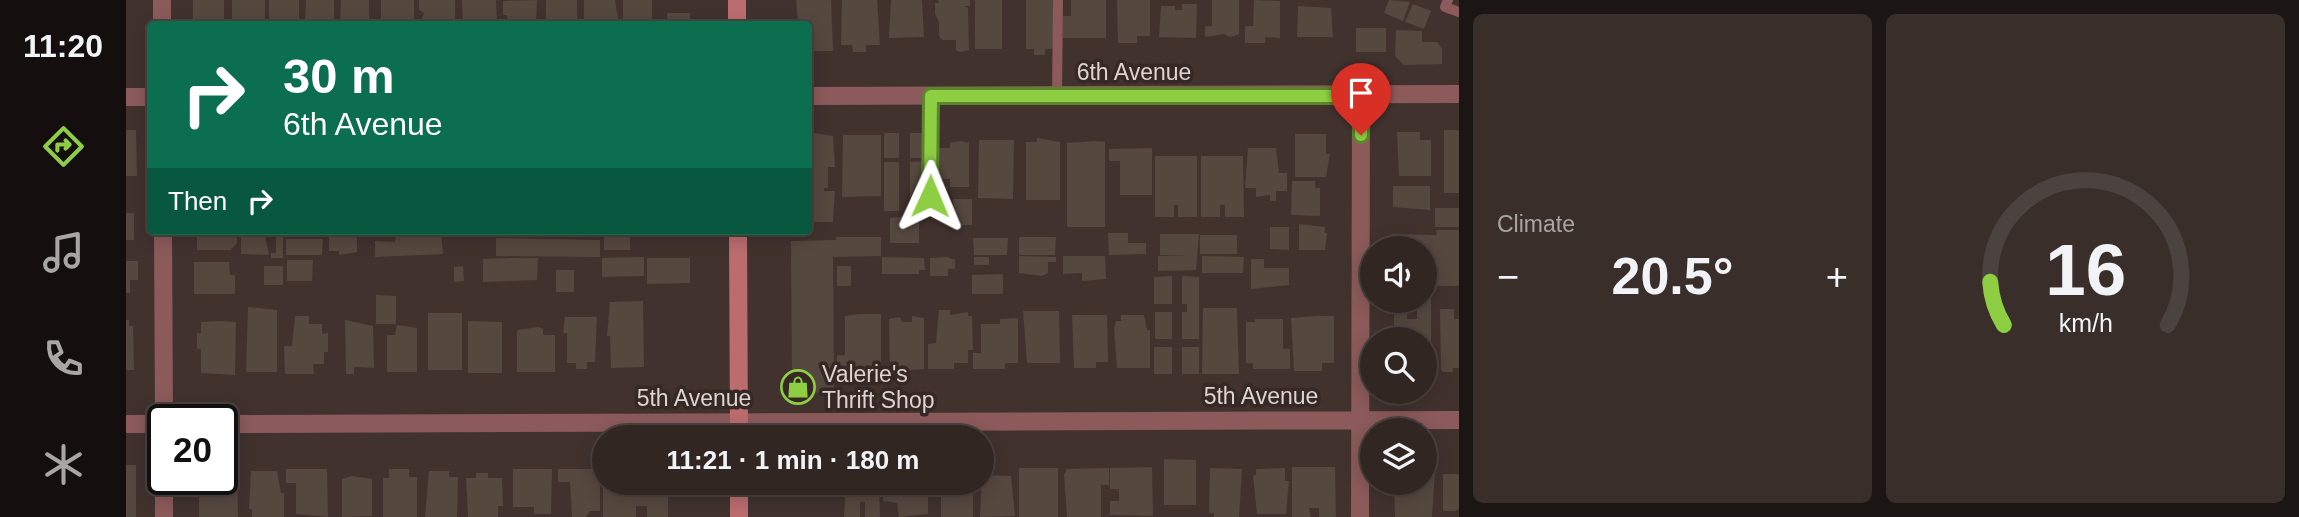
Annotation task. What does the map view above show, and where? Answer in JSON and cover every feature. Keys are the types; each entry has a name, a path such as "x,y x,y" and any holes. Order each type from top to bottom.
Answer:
{"main road":[{"path":"737,0 737,21"},
{"path":"738,235 739,425"},
{"path":"739,495 739,517"}],"street":[{"path":"162,0 162,21"},
{"name":"6th Avenue","path":"812,96 1459,94"},
{"path":"1360,418 1361,96"},
{"path":"126,97 147,97"},
{"path":"163,235 163,404"},
{"name":"5th Avenue","path":"994,426 1360,420"},
{"name":"5th Avenue","path":"1437,420 1459,420"},
{"path":"126,424 147,423"},
{"name":"5th Avenue","path":"238,424 592,428"},
{"path":"164,495 164,517"},
{"path":"1360,495 1360,517"}],"lane":[{"path":"1057,96 1058,0"},
{"path":"1446,3 1459,12"},
{"path":"931,96 930,196 941,205"}],"building":[{"path":"193,0 224,0 224,21 193,21"},
{"path":"232,0 265,0 265,21 232,21"},
{"path":"269,0 299,0 299,21 269,21"},
{"path":"306,0 334,0 334,21 305,21"},
{"path":"341,0 369,0 369,21 340,21"},
{"path":"381,0 414,0 414,21 381,21"},
{"path":"419,0 455,0 455,21 421,21 424,13 419,10"},
{"path":"462,0 496,0 497,21 463,21"},
{"path":"537,0 536,21 507,21 507,15 503,15 503,1"},
{"path":"546,0 577,0 577,21 546,21"},
{"path":"584,0 615,0 618,21 584,21"},
{"path":"623,0 652,0 652,21 623,21"},
{"path":"796,0 831,0 833,51 812,51 812,21 798,21"},
{"path":"842,0 877,0 880,45 866,45 866,52 853,52 852,45 841,45"},
{"path":"891,0 922,0 924,37 889,38"},
{"path":"938,0 970,0 970,6 964,6 968,8 969,50 960,52 956,50 956,40 942,40 939,36 939,22 935,14 935,3 939,3"},
{"path":"975,0 1002,0 1002,49 975,49"},
{"path":"1026,0 1053,0 1053,49 1045,49 1045,55 1034,55 1034,49 1026,49"},
{"path":"1071,0 1106,0 1106,38 1063,38 1063,16 1071,16"},
{"path":"1117,0 1150,0 1150,36 1137,36 1137,43 1118,43"},
{"path":"1212,0 1239,0 1239,34 1230,37 1224,34 1205,37 1205,26 1212,26"},
{"path":"1254,0 1280,1 1280,38 1265,37 1265,43 1245,43 1245,26 1253,26"},
{"path":"1389,0 1410,2 1403,21 1384,13"},
{"path":"1182,4 1197,4 1196,38 1159,37 1161,6 1175,6 1175,10 1182,10"},
{"path":"1413,4 1431,11 1424,29 1405,22"},
{"path":"1298,6 1331,8 1333,37 1297,37"},
{"path":"667,13 690,13 690,21 667,21"},
{"path":"1356,28 1386,28 1386,52 1356,52"},
{"path":"1396,30 1422,31 1422,42 1437,42 1442,49 1442,64 1404,65 1395,56"},
{"path":"126,130 136,130 137,176 126,176"},
{"path":"1444,130 1459,130 1459,193 1444,193"},
{"path":"1397,132 1420,132 1420,140 1431,140 1431,176 1399,176"},
{"path":"812,133 833,136 835,167 828,167 828,188 824,188 824,191 835,191 833,222 812,222"},
{"path":"884,133 899,133 899,158 884,158"},
{"path":"910,133 924,133 924,158 910,158"},
{"path":"1295,134 1326,134 1326,154 1330,154 1326,177 1295,177"},
{"path":"843,135 881,135 881,196 842,197"},
{"path":"1037,138 1060,142 1060,200 1026,200 1026,142 1037,142"},
{"path":"979,140 1014,140 1013,199 978,198"},
{"path":"1105,142 1105,227 1067,227 1067,143"},
{"path":"950,143 969,143 969,187 950,187 950,179 939,179 939,148 950,148"},
{"path":"1152,148 1152,195 1120,195 1120,161 1109,161 1109,149"},
{"path":"1248,148 1276,148 1279,173 1287,173 1287,191 1276,191 1276,201 1270,201 1270,195 1256,197 1256,188 1245,188"},
{"path":"1155,156 1197,156 1197,217 1178,217 1178,205 1174,205 1174,217 1155,217"},
{"path":"1201,156 1243,156 1244,217 1225,217 1225,205 1220,205 1220,217 1201,217"},
{"path":"924,161 924,211 910,211 910,162"},
{"path":"884,162 899,162 899,211 884,211"},
{"path":"1292,181 1315,181 1315,188 1320,188 1320,216 1291,215"},
{"path":"1393,186 1430,186 1430,210 1393,207"},
{"path":"953,199 972,199 972,225 953,225"},
{"path":"1435,208 1459,208 1459,227 1435,227"},
{"path":"126,213 134,213 134,240 126,240"},
{"path":"890,218 919,218 919,243 890,243"},
{"path":"1299,224 1325,227 1325,250 1299,250"},
{"path":"1270,227 1289,227 1289,250 1270,249"},
{"path":"1436,230 1459,230 1459,286 1437,286 1437,236 1392,234 1437,235"},
{"path":"1108,233 1128,233 1128,243 1146,243 1146,254 1109,255"},
{"path":"1160,234 1199,234 1196,270 1158,271 1158,256 1188,256 1160,255"},
{"path":"237,235 237,243 230,250 197,250 197,237 193,237"},
{"path":"241,235 265,235 269,255 241,254"},
{"path":"276,235 283,235 283,258 271,258 271,253 276,253"},
{"path":"329,235 357,236 357,252 339,255 339,251 329,251"},
{"path":"396,235 441,235 443,254 375,257 375,241 395,242"},
{"path":"604,235 630,235 630,250 604,250"},
{"path":"1200,235 1237,235 1237,254 1200,254"},
{"path":"836,237 881,237 881,256 833,257 834,392 799,393 792,385 791,241 836,240"},
{"path":"1019,237 1056,237 1055,255 1019,255"},
{"path":"496,238 600,240 600,257 496,256"},
{"path":"973,238 1008,238 1007,255 974,255"},
{"path":"286,239 323,239 322,255 286,255"},
{"path":"1019,256 1056,257 1056,262 1048,262 1048,273 1042,276 1019,273"},
{"path":"1063,256 1105,256 1106,279 1082,281 1082,273 1063,274"},
{"path":"1202,256 1244,257 1243,273 1202,273"},
{"path":"644,257 644,276 602,277 602,258"},
{"path":"882,257 924,258 925,270 919,270 919,274 882,274"},
{"path":"947,257 955,260 955,269 948,269 948,276 930,276 930,258"},
{"path":"974,257 989,257 989,265 974,265"},
{"path":"538,258 537,280 483,282 483,259"},
{"path":"647,258 690,258 690,283 647,284"},
{"path":"1251,259 1264,259 1264,268 1289,268 1289,285 1251,289"},
{"path":"287,260 313,260 312,281 287,281"},
{"path":"126,261 138,261 138,280 130,280 130,293 126,293"},
{"path":"194,262 229,262 230,275 235,275 235,294 194,294"},
{"path":"264,266 283,266 283,285 264,285"},
{"path":"463,266 464,281 454,282 454,267"},
{"path":"837,266 851,266 851,286 837,286"},
{"path":"556,270 574,270 574,292 556,292"},
{"path":"1003,274 1003,294 972,294 972,275"},
{"path":"1172,276 1172,304 1154,304 1154,277"},
{"path":"1182,276 1199,277 1199,339 1182,339 1182,312 1187,312 1187,304 1182,304"},
{"path":"376,295 396,296 396,324 376,324"},
{"path":"643,301 644,367 611,368 610,336 607,336 610,302"},
{"path":"248,307 277,310 277,372 246,372"},
{"path":"1203,308 1237,308 1239,374 1202,374"},
{"path":"1440,309 1454,309 1454,319 1459,319 1459,368 1453,368 1453,372 1442,372 1441,368"},
{"path":"939,310 950,310 950,315 968,312 968,316 972,316 973,350 968,350 968,363 954,363 954,369 928,369 928,344 936,343"},
{"path":"1023,311 1059,311 1060,363 1027,363"},
{"path":"1155,312 1172,312 1172,339 1155,339"},
{"path":"428,313 462,313 462,370 428,370"},
{"path":"1394,313 1407,313 1407,319 1417,319 1417,313 1431,313 1431,327 1394,327"},
{"path":"881,314 881,369 837,369 837,355 845,355 845,316"},
{"path":"1072,315 1107,315 1108,362 1096,362 1096,368 1074,368"},
{"path":"1121,315 1144,315 1147,330 1150,330 1150,368 1117,368 1114,328 1116,321 1121,321"},
{"path":"295,316 309,316 309,324 322,324 322,334 328,333 328,352 324,352 324,364 313,364 314,374 285,374 284,346 292,346"},
{"path":"912,316 924,318 924,369 893,371 890,369 889,319 900,317 902,322 912,322"},
{"path":"1334,316 1334,363 1322,363 1322,371 1294,371 1291,318"},
{"path":"565,317 597,317 595,362 587,362 587,369 576,369 576,363 567,363 567,333 563,333"},
{"path":"1018,318 1018,363 1005,363 1005,369 973,369 973,353 981,353 981,324 1000,324 1000,319"},
{"path":"1255,319 1283,319 1283,349 1290,349 1290,369 1253,369 1253,363 1246,363 1246,322 1255,322"},
{"path":"126,320 129,320 129,326 133,326 134,370 126,370"},
{"path":"345,320 373,326 374,368 354,367 354,374 346,374"},
{"path":"468,321 502,322 502,373 468,373"},
{"path":"201,322 236,322 235,375 201,373 201,349 197,349 197,333 201,333"},
{"path":"397,325 417,328 417,372 387,372 387,335 395,335"},
{"path":"539,327 543,329 543,335 555,335 555,372 517,372 517,330"},
{"path":"1154,347 1172,347 1172,374 1154,374"},
{"path":"1182,347 1199,347 1199,374 1182,374"},
{"path":"1164,459 1196,460 1196,505 1164,505"},
{"path":"126,465 136,465 136,517 126,517"},
{"path":"1152,467 1153,516 1110,515 1110,501 1119,501 1119,489 1110,489 1110,468"},
{"path":"1292,467 1335,467 1336,517 1319,517 1319,508 1309,508 1311,517 1292,517"},
{"path":"1019,468 1058,468 1058,517 1019,517"},
{"path":"1109,468 1109,485 1101,485 1101,517 1067,517 1064,475 1067,469"},
{"path":"1210,468 1242,469 1239,517 1214,517 1214,513 1209,513"},
{"path":"1285,468 1285,481 1289,481 1286,514 1257,514 1253,475 1256,475 1256,469"},
{"path":"286,469 327,469 328,517 296,514 296,483 286,483"},
{"path":"389,469 409,469 409,477 417,477 417,517 383,517 383,478 389,478"},
{"path":"513,469 552,469 551,514 534,514 534,507 513,507"},
{"path":"558,469 592,469 592,495 600,495 600,511 590,511 586,517 572,517 570,482 558,482"},
{"path":"251,471 277,471 281,493 284,493 284,517 252,517 252,509 249,509"},
{"path":"429,471 449,471 449,477 458,477 457,517 425,517"},
{"path":"476,473 488,473 488,478 502,478 503,506 498,506 498,517 468,517 466,478 476,478"},
{"path":"1443,474 1459,474 1459,509 1455,511 1443,511"},
{"path":"994,475 1011,476 1015,516 980,517 981,495 994,495"},
{"path":"352,476 372,479 372,516 342,517 342,479"},
{"path":"199,495 238,495 238,517 199,517"},
{"path":"603,495 668,495 668,517 647,517 647,506 636,506 636,517 603,517"},
{"path":"845,495 879,495 880,517 865,517 865,502 860,502 860,517 844,517"},
{"path":"883,495 928,495 928,514 899,517 897,503 883,501"},
{"path":"941,495 973,495 973,517 941,517"},
{"path":"1394,495 1434,495 1432,517 1395,517"}],"place":[{"name":"Valerie's Thrift Shop","path":"798,387"}],"route":[{"path":"930,196 931,96 1361,96 1361,135"}]}
